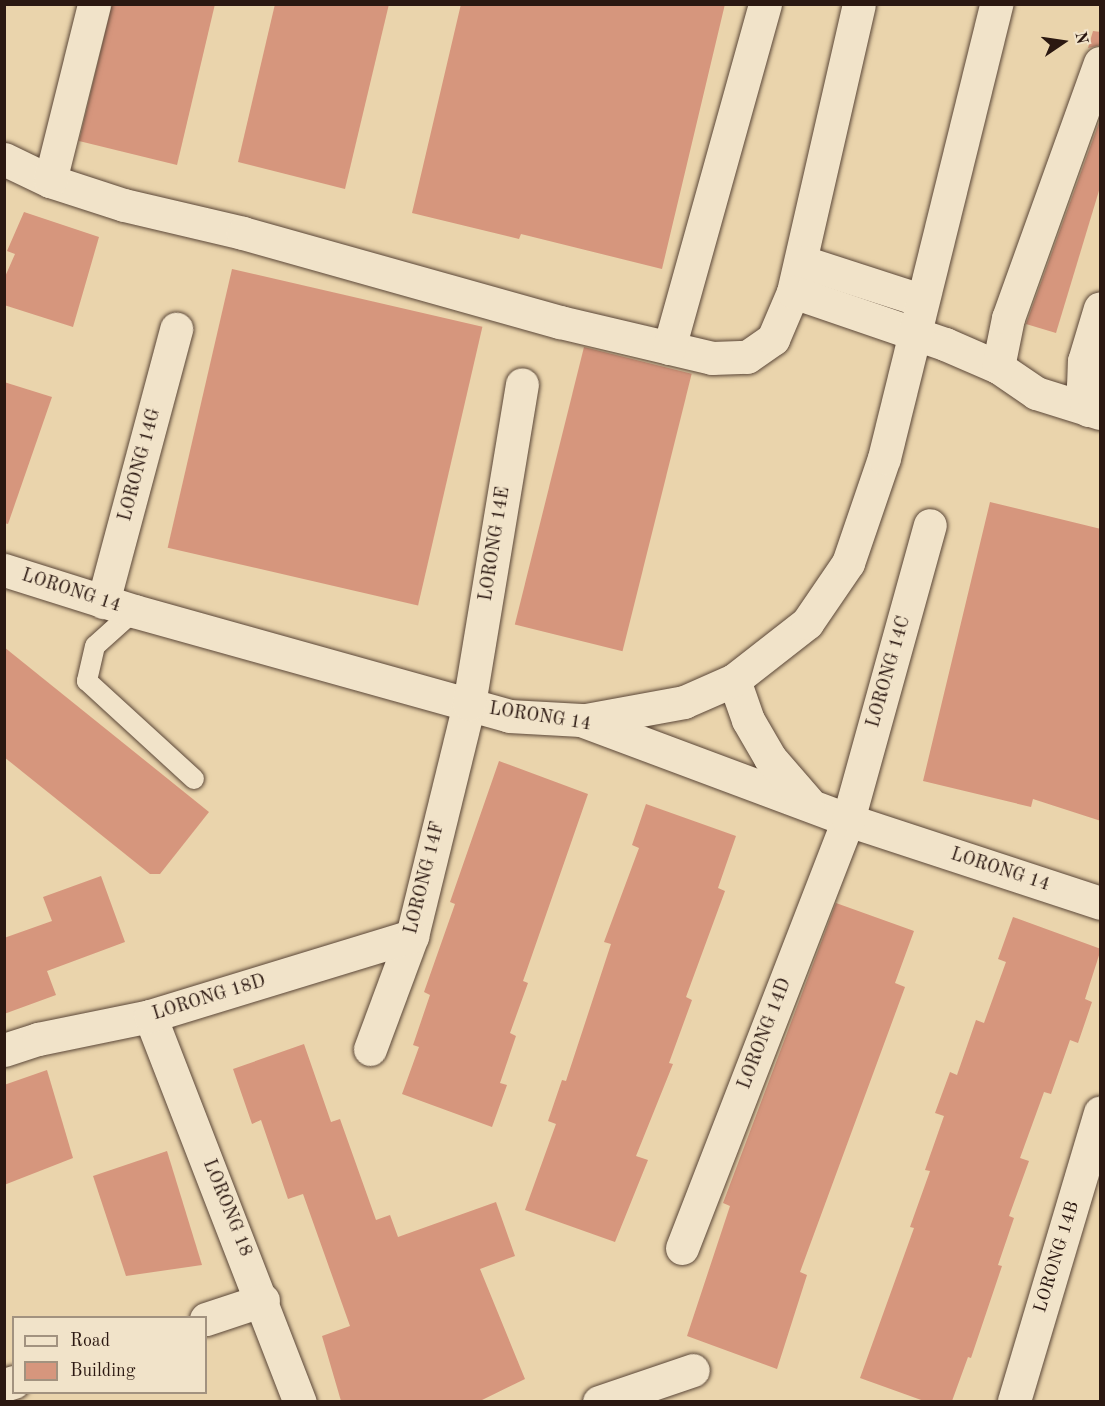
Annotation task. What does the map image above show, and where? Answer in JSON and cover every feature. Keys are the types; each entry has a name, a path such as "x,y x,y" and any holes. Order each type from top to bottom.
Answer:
{"street":[{"path":"50,181 94,4"},
{"path":"669,348 765,4"},
{"path":"4,159 50,181 124,205 243,233 669,348 712,358 747,357 773,339 798,277 859,4"},
{"path":"581,720 684,702 734,680 807,623 848,563 884,458 913,332 996,4"},
{"path":"998,367 1008,318 1101,63"},
{"path":"798,277 921,300"},
{"path":"798,277 913,332 998,367 1036,393 1094,412"},
{"path":"1094,412 1083,387 1084,361 1101,308"},
{"name":"LORONG 14G","path":"103,602 176,329"},
{"name":"LORONG 14E","path":"469,704 522,384"},
{"name":"LORONG 14C","path":"848,820 930,525"},
{"name":"LORONG 14","path":"4,570 134,611 509,716 581,720 848,820 1101,903"},
{"path":"734,680 748,720 770,758 813,807"},
{"name":"LORONG 14F","path":"370,1049 412,936 469,704"},
{"name":"LORONG 14D","path":"682,1248 848,820"},
{"name":"LORONG 18D","path":"4,1050 38,1039 150,1016 412,936"},
{"name":"LORONG 18","path":"150,1016 264,1300 300,1401"},
{"name":"LORONG 14B","path":"1014,1401 1101,1113"},
{"path":"207,1319 264,1300"},
{"path":"599,1401 693,1370"}],"lane":[{"path":"134,611 95,646 87,681 194,779"}],"building":[{"path":"112,4 215,4 177,165 79,141"},
{"path":"275,4 389,4 345,189 238,162"},
{"path":"461,4 725,4 662,269 521,234 519,239 412,213"},
{"path":"1093,31 1101,32 1101,45 1088,48"},
{"path":"1101,117 1101,184 1056,333 1026,324"},
{"path":"24,212 99,237 73,327 4,305 4,279 15,254 7,251"},
{"path":"232,269 482,327 418,605 168,548"},
{"path":"584,347 692,374 623,651 515,625"},
{"path":"4,382 52,397 8,524 4,523"},
{"path":"990,502 1101,529 1101,821 1033,799 1031,807 923,781"},
{"path":"4,647 209,812 160,874 150,874 4,757"},
{"path":"499,761 588,794 523,981 528,983 510,1033 516,1036 500,1083 507,1085 492,1127 402,1094 419,1047 413,1045 430,995 424,992 455,904 450,902"},
{"path":"646,804 736,836 718,888 725,891 686,997 692,1000 669,1063 673,1064 636,1156 648,1160 615,1242 525,1210 556,1124 548,1121 562,1080 566,1081 611,944 604,942 639,848 632,845"},
{"path":"101,876 125,942 47,971 56,995 4,1014 4,938 52,921 43,897"},
{"path":"836,903 914,931 895,983 905,987 800,1272 807,1275 777,1369 687,1336 730,1206 723,1203"},
{"path":"1013,917 1101,949 1085,999 1092,1002 1078,1043 1070,1040 1051,1094 1044,1092 1020,1158 1029,1161 1009,1216 1014,1218 998,1265 1002,1266 971,1358 968,1357 952,1401 924,1401 860,1378 914,1228 910,1227 930,1171 925,1170 944,1116 935,1113 950,1072 957,1075 976,1020 984,1023 1006,962 998,959"},
{"path":"304,1044 331,1122 340,1119 376,1220 390,1215 398,1237 496,1202 515,1256 480,1269 525,1379 480,1401 341,1401 322,1336 350,1326 303,1194 288,1199 261,1120 252,1124 233,1069"},
{"path":"47,1070 73,1158 4,1185 4,1085"},
{"path":"167,1151 202,1265 126,1276 93,1176"}]}
